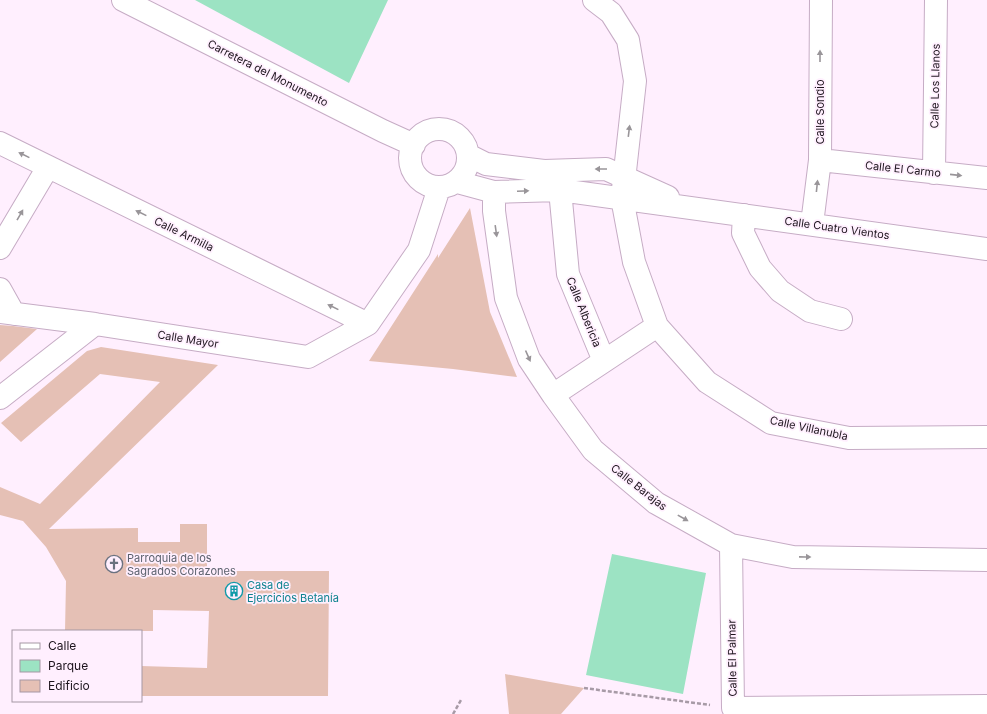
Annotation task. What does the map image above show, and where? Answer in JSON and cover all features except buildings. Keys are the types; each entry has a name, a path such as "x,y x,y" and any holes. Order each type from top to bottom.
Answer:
{"main road":[{"name":"Carretera del Monumento","path":"123,0 376,128 414,145"},
{"name":"Calle Villanubla","path":"594,0 611,12 628,40 634,74 635,81 622,198 634,262 657,326 707,382 771,423 850,438 987,437"},
{"name":"Calle Sondio","path":"812,224 820,160 821,0"},
{"name":"Calle Los Llanos","path":"934,172 936,0"},
{"path":"368,324 419,250 448,184 466,170 468,155 463,141 452,132 438,129 424,134 414,145 410,156 412,168 418,178 427,185 448,184"},
{"name":"Calle Armilla","path":"0,143 368,324"},
{"name":"Calle Cuatro Vientos","path":"468,155 486,164 544,171 606,168 687,207"},
{"name":"Calle El Carmo","path":"820,160 987,178"},
{"path":"0,248 48,167"},
{"name":"Calle Cuatro Vientos","path":"448,184 494,192 560,190 987,249"},
{"name":"Calle Albericia","path":"560,190 568,274 604,361"},
{"name":"Calle Barajas","path":"494,192 494,211 506,298 529,359 593,450 656,502 731,545 794,557 987,560"},
{"path":"744,215 743,233 760,268 780,291 810,311 842,319"},
{"path":"0,290 7,313"},
{"name":"Calle Mayor","path":"7,313 95,324 308,357 368,324"},
{"path":"0,398 95,324"},
{"path":"553,395 657,326"},
{"name":"Calle El Palmar","path":"731,545 733,708 987,706"}],"path":[{"path":"584,688 733,708"},
{"path":"453,714 461,700"}],"green space":[{"path":"195,0 388,0 349,83"},
{"path":"612,554 706,573 683,694 586,675"}],"place":[{"name":"Parroquia de los Sagrados Corazones","path":"114,564"},
{"name":"Casa de Ejercicios Betanía","path":"234,591"}]}
